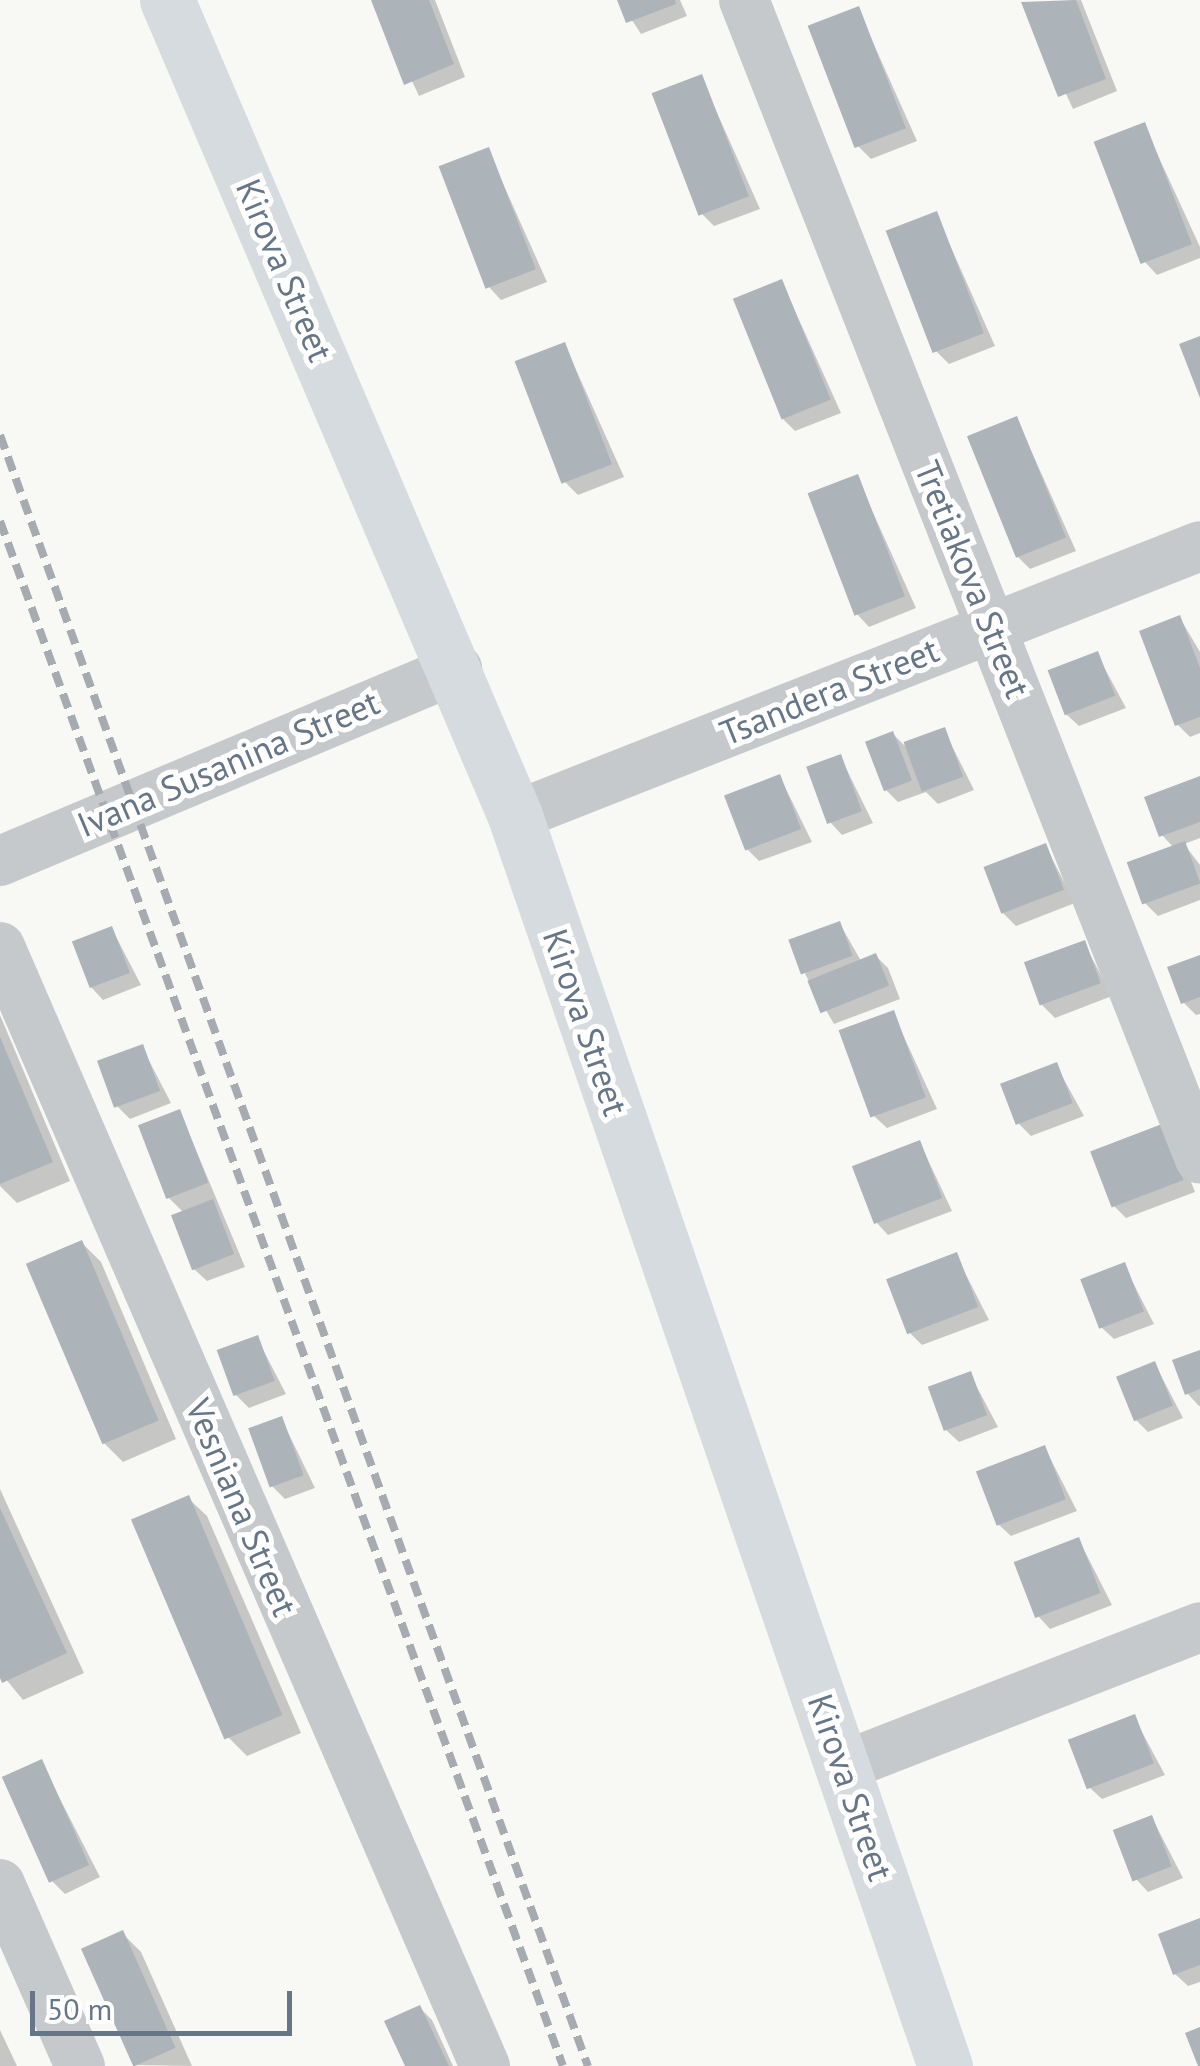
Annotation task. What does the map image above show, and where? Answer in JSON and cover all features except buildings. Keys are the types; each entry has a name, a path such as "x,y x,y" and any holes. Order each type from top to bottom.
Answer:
{"main road":[{"name":"Kirova Street","path":"168,0 457,669 515,816 946,2066"}],"street":[{"name":"Tretiakova Street","path":"744,0 1200,1159"},
{"name":"Tsandera Street","path":"515,816 1200,546"},
{"name":"Ivana Susanina Street","path":"0,861 457,669"},
{"name":"Vesniana Street","path":"0,947 484,2066"},
{"path":"844,1766 1200,1627"},
{"path":"0,1884 80,2066"}],"railway":[{"path":"0,435 588,2066"},
{"path":"0,521 563,2066"}]}
